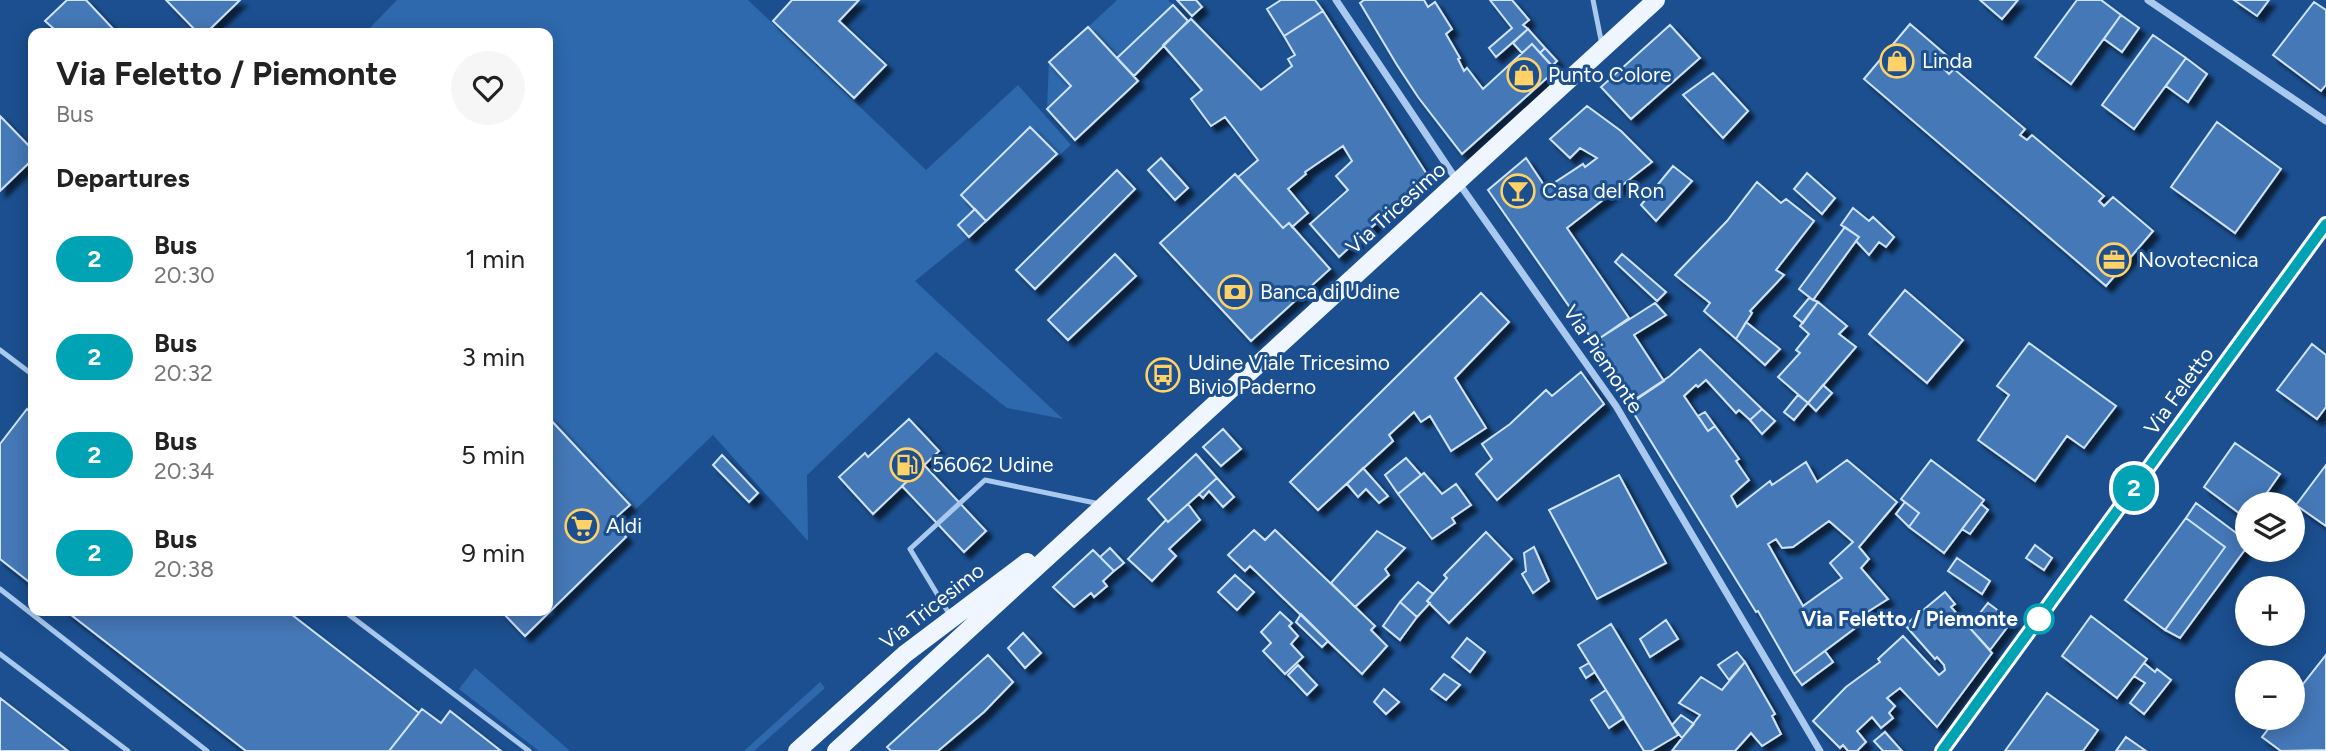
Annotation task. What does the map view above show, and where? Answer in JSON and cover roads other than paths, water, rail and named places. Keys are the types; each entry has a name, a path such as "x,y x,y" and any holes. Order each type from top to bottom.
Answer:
{"main road":[{"name":"Via Tricesimo","path":"836,751 978,617 1656,0"},
{"name":"Via Tricesimo","path":"797,751 905,654 957,619 1103,505"}],"street":[{"name":"Via Piemonte","path":"1336,0 1458,182 1616,406 1821,751"},
{"path":"2148,0 2326,121"},
{"name":"Via Feletto","path":"1942,751 2326,224"}],"lane":[{"path":"1594,0 1602,48"},
{"path":"0,350 28,371"},
{"path":"957,619 910,549 985,480 1103,505"},
{"path":"0,589 28,611"},
{"path":"35,616 208,751"},
{"path":"351,616 529,751"},
{"path":"0,654 128,751"}],"place":[{"name":"Linda","path":"1897,61"},
{"name":"Punto Colore","path":"1524,75"},
{"name":"Casa del Ron","path":"1518,191"},
{"name":"Novotecnica","path":"2114,260"},
{"name":"Banca di Udine","path":"1235,292"},
{"name":"Udine Viale Tricesimo Bivio Paderno","path":"1163,375"},
{"name":"56062 Udine","path":"907,465"},
{"name":"Aldi","path":"582,526"},
{"name":"Via Feletto / Piemonte","path":"2039,619"}]}
